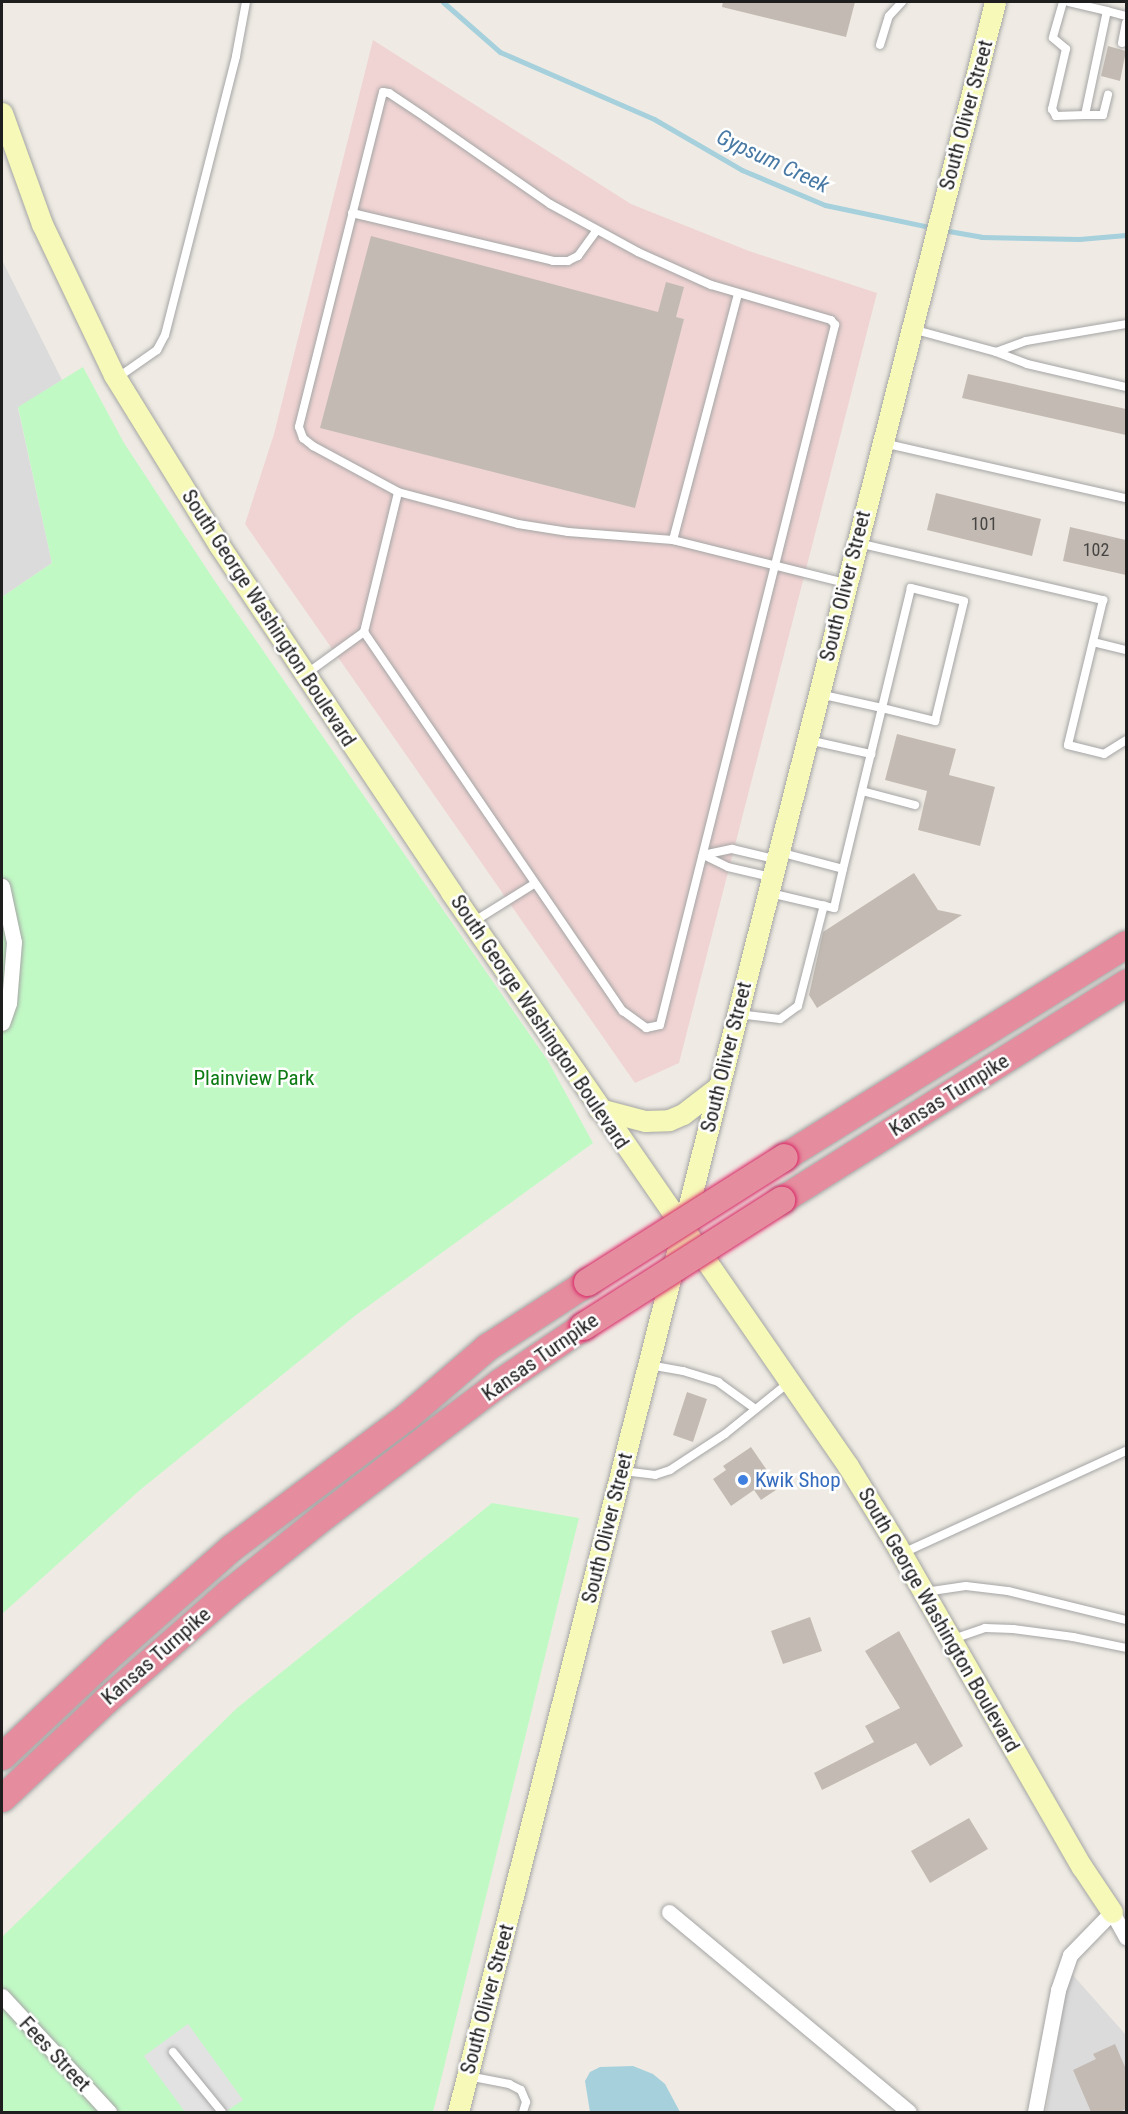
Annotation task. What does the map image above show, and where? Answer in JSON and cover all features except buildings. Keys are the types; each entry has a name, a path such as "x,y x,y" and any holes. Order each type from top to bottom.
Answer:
{"highway":[{"name":"Kansas Turnpike","path":"2,1755 114,1651 232,1548 407,1416 487,1347 784,1157 1126,944"},
{"name":"Kansas Turnpike","path":"2,1798 106,1700 229,1592 326,1514 500,1382 583,1326 1126,983"}],"street":[{"name":"South Oliver Street","path":"458,2112 993,2"},
{"name":"South George Washington Boulevard","path":"2,113 4,141 116,378 219,545 599,1109 848,1466 924,1592 1082,1868 1119,1917"},
{"path":"2,886 14,942 9,1003 2,1023"},
{"path":"599,1109 645,1121 669,1120 683,1113 717,1088"},
{"path":"669,1912 909,2112"},
{"path":"1036,2112 1058,1990 1070,1955 1119,1917 1126,1937"},
{"name":"Fees Street","path":"2,1996 109,2112"}],"lane":[{"path":"116,378 156,350 165,335 236,56 246,2"},
{"path":"880,45 889,16 902,2"},
{"path":"1063,2 1053,38 1066,49 1052,109 1056,116 1103,115 1108,95"},
{"path":"1069,2 1126,16"},
{"path":"1085,115 1107,11"},
{"path":"1122,43 1126,22"},
{"path":"364,632 534,884 623,1011 646,1028 656,1028 663,1018 775,565 835,332 835,326 831,320 738,294 680,271 597,230 550,204 434,123 389,93 383,92 299,427 303,438 313,446 398,492 518,524 568,532 673,540 775,565 846,583"},
{"path":"352,213 553,261 568,261 578,256 597,230"},
{"path":"673,540 738,294"},
{"path":"996,351 1026,341 1126,324"},
{"path":"911,329 996,351 1028,364 1126,387"},
{"path":"882,442 1126,498"},
{"path":"305,675 364,632 398,492"},
{"path":"856,542 1103,600 1068,745 1104,754 1126,740"},
{"path":"703,855 732,849 773,870 824,905 834,908 843,869 871,754 882,708 911,588 964,601 935,721 882,708 818,693"},
{"path":"1093,642 1126,650"},
{"path":"806,740 871,754"},
{"path":"862,791 915,805"},
{"path":"703,855 728,867 773,870 843,869"},
{"path":"472,923 534,884"},
{"path":"736,1014 780,1019 798,1006 824,905"},
{"path":"647,1365 683,1371 718,1382 754,1408"},
{"path":"621,1471 655,1475 669,1470 725,1434 754,1408 790,1381"},
{"path":"901,1554 1126,1451"},
{"path":"924,1592 966,1586 1008,1591 1126,1620"},
{"path":"951,1639 985,1628 1013,1629 1074,1637 1126,1648"},
{"path":"173,2052 222,2112"},
{"path":"467,2076 521,2090 526,2102 524,2112"}],"shaded area":[{"path":"373,40 631,204 749,251 877,293 679,1063 635,1083 245,524 274,434"},
{"path":"2,260 62,380 18,408 52,563 2,597"},
{"path":"1072,1974 1126,2035 1126,2112 1046,2112 1066,1991"},
{"path":"188,2024 243,2100 225,2112 185,2112 144,2056"}],"green space":[{"name":"Plainview Park","path":"83,367 124,443 214,580 548,1061 593,1143 356,1315 140,1490 2,1614 2,597 52,563 18,407"},
{"path":"492,1503 579,1518 433,2112 2,2112 2,1937 237,1708"}],"water":[{"path":"633,2066 653,2074 665,2084 680,2112 590,2112 585,2081 590,2072 600,2067"}],"waterway":[{"name":"Gypsum Creek","path":"443,2 500,52 654,119 742,170 825,205 934,228"},
{"name":"Gypsum Creek","path":"943,230 981,237 1079,239 1126,235"}],"place":[{"name":"Kwik Shop","path":"743,1480"}]}
